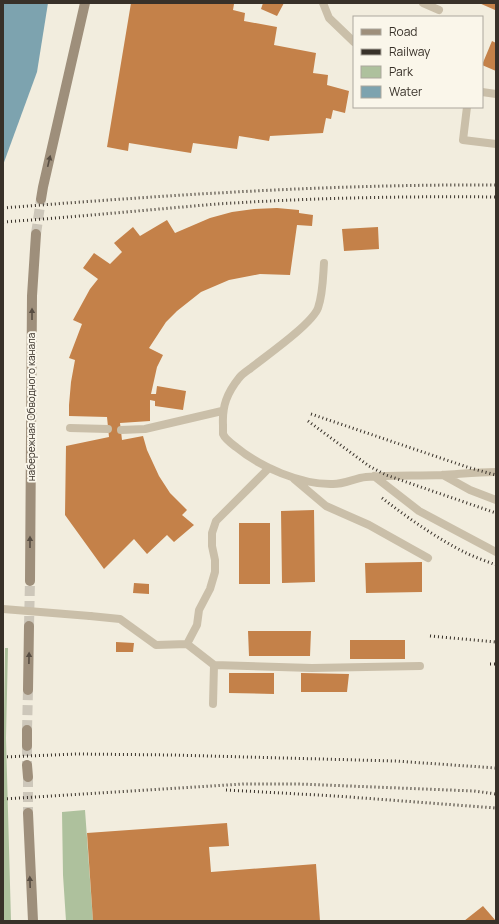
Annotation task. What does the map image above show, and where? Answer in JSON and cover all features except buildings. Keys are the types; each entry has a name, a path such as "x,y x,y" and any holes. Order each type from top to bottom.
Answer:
{"main road":[{"path":"41,199 85,3"},
{"name":"набережная Обводного канала","path":"30,581 32,296 36,234"},
{"path":"28,690 29,626"},
{"path":"27,730 27,746"},
{"path":"27,765 28,776"},
{"path":"28,813 33,921"}],"lane":[{"path":"323,3 328,18 353,41"},
{"path":"423,3 439,10"},
{"path":"483,92 496,94"},
{"path":"467,108 463,140 496,144"},
{"path":"324,263 322,288 318,309 295,333 240,377 229,392 222,411 224,435 232,445 269,468 292,477 312,482 333,484 374,476 443,475 496,472"},
{"path":"121,430 145,429 222,411"},
{"path":"70,428 108,429"},
{"path":"187,644 197,625 199,610 210,589 215,572 212,533 216,522 269,468"},
{"path":"443,475 470,490 496,500"},
{"path":"374,476 419,511 496,552"},
{"path":"292,477 326,506 369,526 428,558"},
{"path":"3,610 120,619 156,645 187,644 214,665 312,668 420,666"},
{"path":"213,704 214,665"}],"green space":[{"path":"5,648 8,648 6,738 11,921 3,921"},
{"path":"85,810 93,921 66,921 63,875 62,812"}],"water":[{"path":"3,3 48,3 37,72 3,165"}],"tunnel":[{"path":"36,234 41,199"},
{"path":"29,626 30,581"},
{"path":"27,730 28,690"},
{"path":"27,746 27,765"},
{"path":"28,777 28,813"}],"railway":[{"path":"3,208 311,188 496,185"},
{"path":"3,222 217,204 287,200 496,197"},
{"path":"311,414 470,468 496,475"},
{"path":"308,421 369,466 386,475 496,513"},
{"path":"382,498 412,520 453,546 468,554 496,565"},
{"path":"430,636 496,642"},
{"path":"490,664 496,664"},
{"path":"3,757 77,754 172,755 395,761 496,768"},
{"path":"3,799 244,784 299,784 474,791 496,794"},
{"path":"226,790 336,796 496,808"}]}
